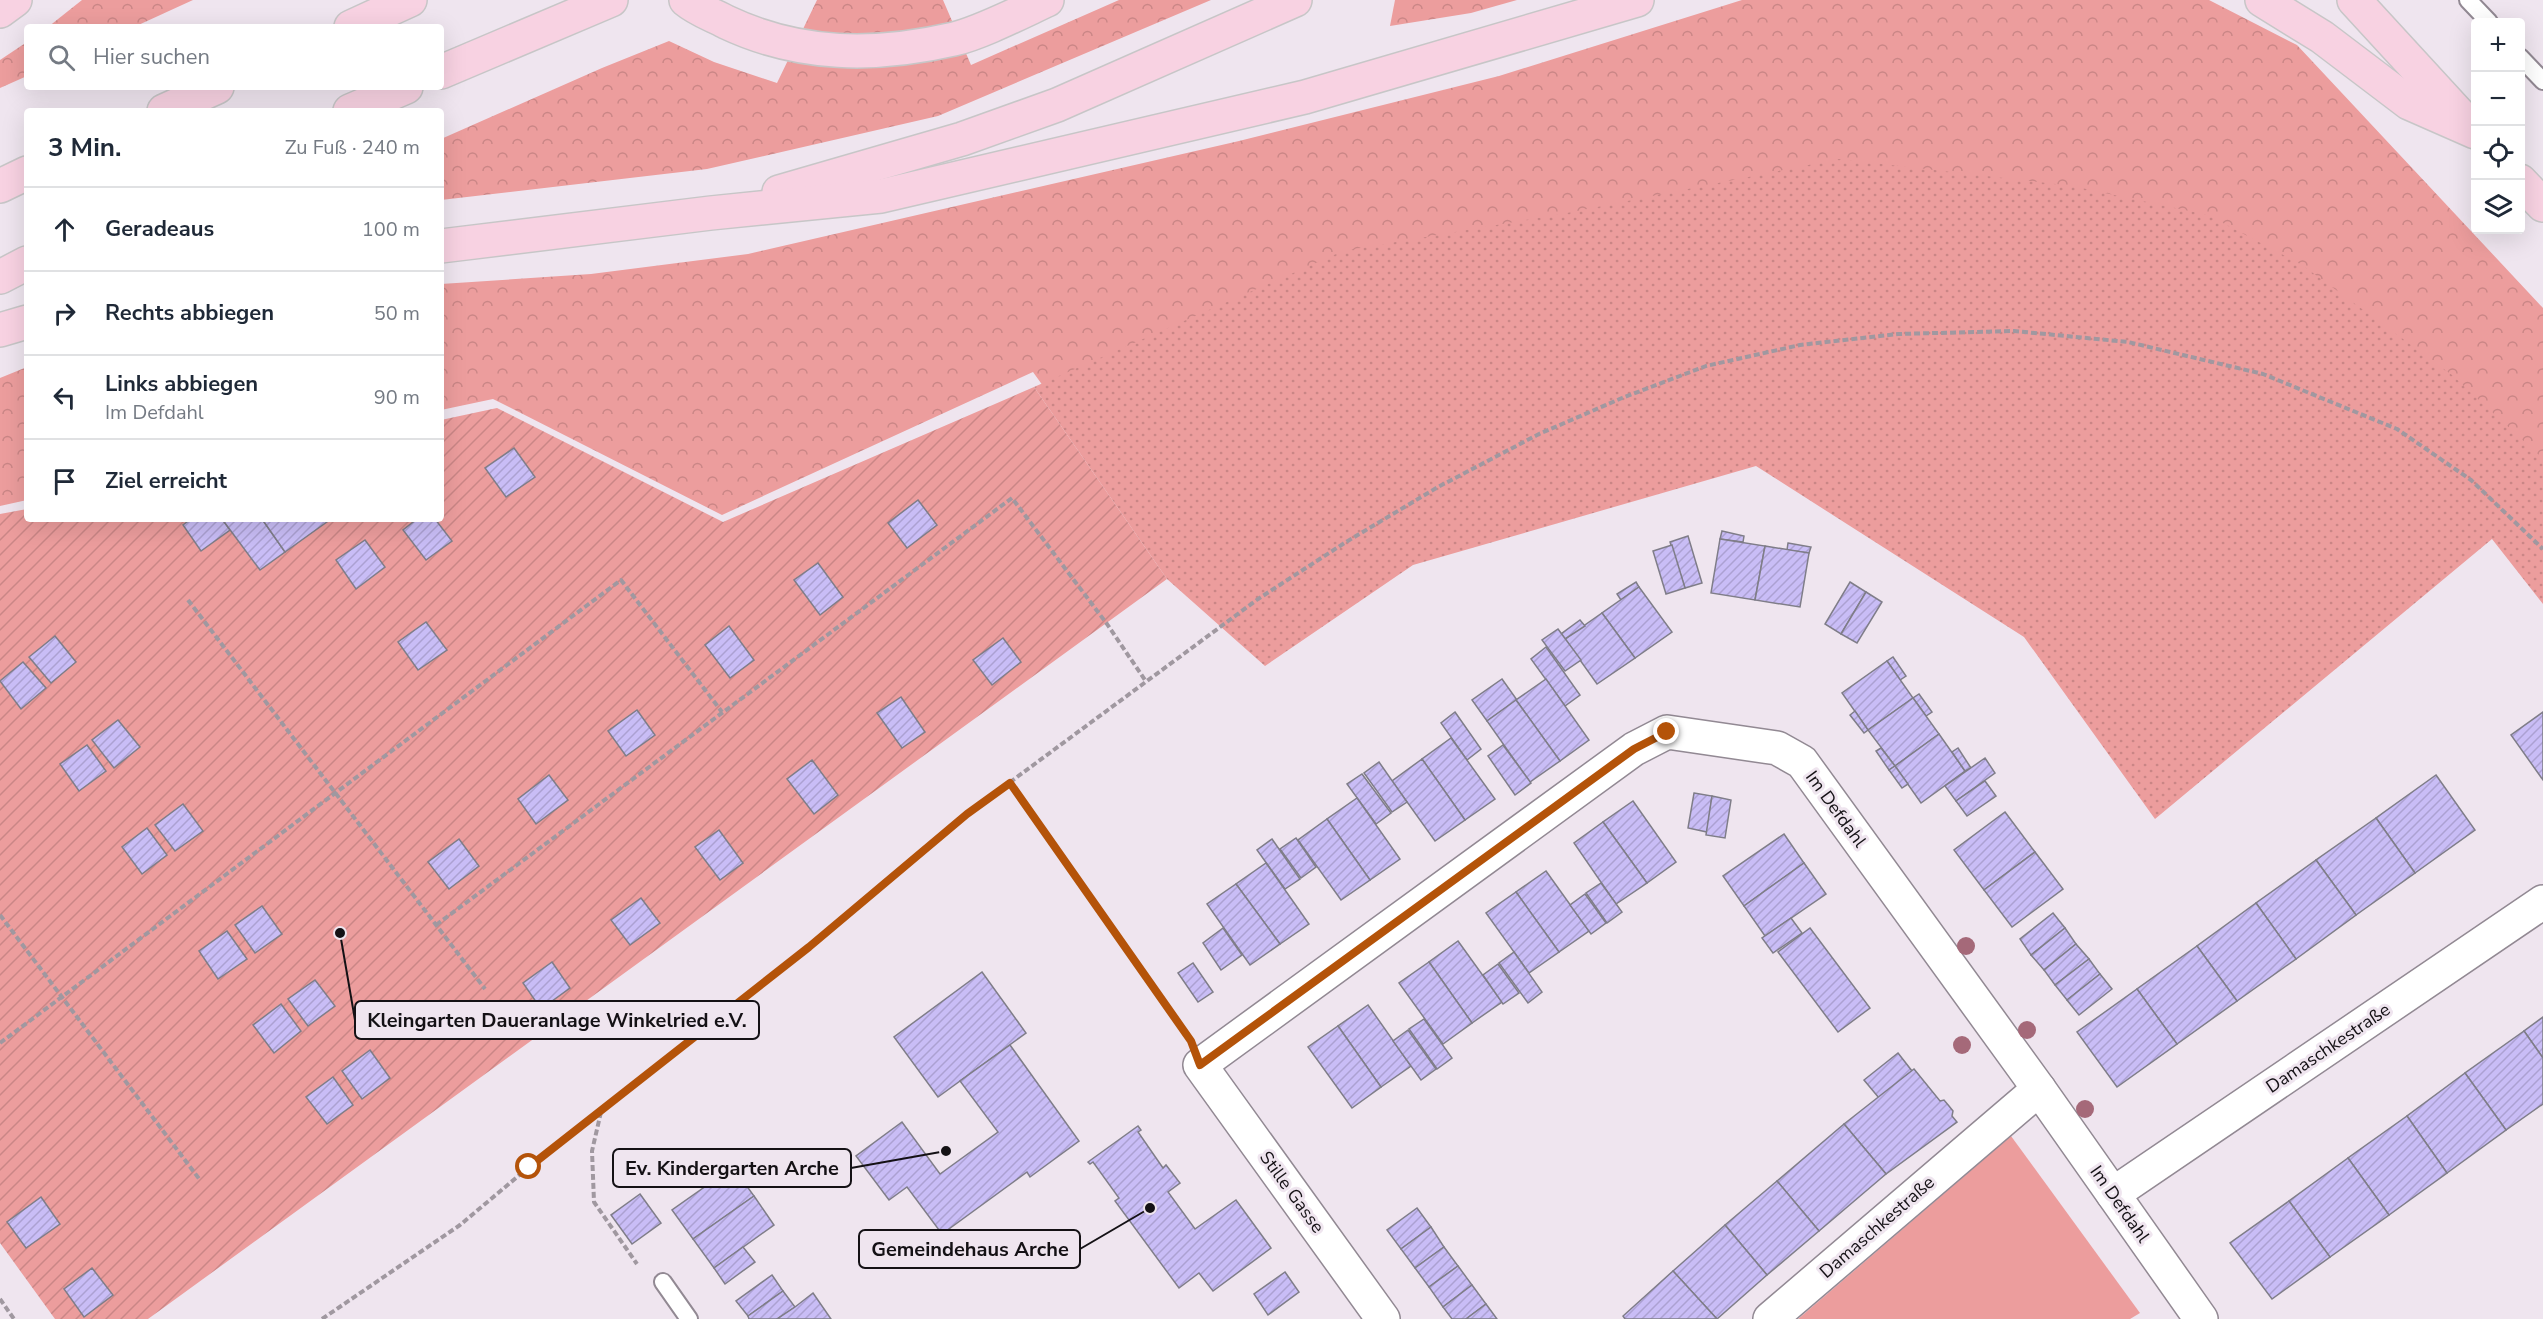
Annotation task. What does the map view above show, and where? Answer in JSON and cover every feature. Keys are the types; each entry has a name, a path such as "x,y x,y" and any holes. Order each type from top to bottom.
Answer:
{"highway":[{"path":"0,11 15,0"},
{"path":"358,24 410,0"},
{"path":"444,71 611,0"},
{"path":"686,0 693,6 742,30 795,46 862,53 956,39 1047,0"},
{"path":"711,213 962,139 1057,105 1295,0"},
{"path":"444,246 711,213 893,194 1305,97 1638,0"},
{"path":"2262,0 2322,37 2409,103 2471,130"},
{"path":"2354,0 2471,128"},
{"path":"171,108 211,90"},
{"path":"357,108 399,90"},
{"path":"0,186 24,174"},
{"path":"2525,186 2543,205"},
{"path":"0,277 24,265"},
{"path":"0,330 24,323"}],"street":[{"name":"Im Defdahl","path":"1200,1065 1634,749 1667,732 1777,748 1802,762 2039,1089 2196,1317"},
{"name":"Damaschkestraße","path":"2113,1194 2543,902"},
{"name":"Stille Gasse","path":"1200,1065 1383,1319"},
{"name":"Damaschkestraße","path":"1770,1319 2039,1089"}],"lane":[{"path":"2468,0 2485,18"},
{"path":"2525,62 2543,81"},
{"path":"663,1282 689,1319"}],"path":[{"path":"322,1319 460,1225 809,947 967,814 1258,598 1438,486 1539,434 1622,398 1706,366 1800,345 1898,334 2014,331 2128,342 2263,374 2397,429 2471,480 2543,549"},
{"path":"436,925 1012,498 1107,624 1145,680"},
{"path":"0,1043 621,580 722,712"},
{"path":"189,600 485,989"},
{"path":"1010,783 1191,1041 1200,1065"},
{"path":"0,915 200,1180"},
{"path":"601,1112 592,1151 594,1202 645,1275 663,1282"},
{"path":"0,1299 14,1319"}],"green space":[{"path":"82,0 193,0 141,24 52,24"},
{"path":"817,0 943,0 971,65 1119,0 1211,0 938,116 707,169 444,200 444,138 669,41 714,62 777,83"},
{"path":"1395,0 1517,0 1471,13 1390,26"},
{"path":"1742,0 2209,0 2297,45 2471,231 2471,234 2474,234 2543,308 2543,538 2495,487 2153,790 2025,611 1760,454 1401,550 1264,652 1242,633 1322,570 1440,501 1667,395 1738,372 1807,359 1922,347 1957,357 1961,422 2007,482 2040,480 2074,462 2112,484 2169,547 2189,549 2207,508 2219,422 2220,388 2239,386 2349,427 2360,378 2353,345 2274,262 2178,224 2063,202 1841,169 1708,206 1657,240 1621,311 1558,372 1465,426 1406,438 1358,435 1289,422 1210,382 1146,382 1099,374 1085,387 1192,541 1197,579 1170,563 1033,372 722,515 493,399 444,409 444,284 591,274 748,254 1239,141 1499,76"},
{"path":"24,44 24,77 0,88 0,60"},
{"path":"1839,159 2072,186 2208,215 2302,265 2452,375 2543,459 2543,604 2492,539 2155,819 2024,637 1756,466 1413,565 1265,666 1167,579 1034,387 1343,251 1567,213"},
{"path":"24,368 24,501 0,506 0,378"},
{"path":"1034,387 1167,579 148,1319 55,1319 0,1243 0,514 24,510 24,522 444,522 444,419 497,408 723,522"},
{"path":"2011,1136 2140,1313 2130,1319 1798,1319"}],"building":[{"path":"514,448 535,477 506,497 485,468"},
{"path":"918,500 937,525 907,548 888,523"},
{"path":"187,522 224,522 230,530 201,551 183,525"},
{"path":"224,522 264,522 285,552 260,570"},
{"path":"264,522 327,522 285,552"},
{"path":"413,522 437,522 452,541 426,560 403,530"},
{"path":"1722,531 1744,536 1743,542 1720,539"},
{"path":"1688,536 1702,583 1685,588 1670,542"},
{"path":"1720,539 1765,546 1755,600 1711,593"},
{"path":"365,540 385,567 356,589 336,560"},
{"path":"1788,543 1811,547 1809,553 1787,550"},
{"path":"1672,545 1685,588 1666,594 1653,551"},
{"path":"1765,546 1809,553 1800,607 1755,600"},
{"path":"818,563 843,597 820,615 794,580"},
{"path":"1636,582 1639,587 1621,600 1617,594"},
{"path":"1850,582 1866,592 1841,634 1825,624"},
{"path":"1639,587 1672,632 1635,658 1602,613"},
{"path":"1866,592 1882,602 1857,643 1841,634"},
{"path":"1602,613 1635,658 1597,684 1565,639"},
{"path":"1580,620 1585,626 1565,639 1561,634"},
{"path":"426,622 447,650 418,670 398,642"},
{"path":"729,626 754,660 730,678 705,645"},
{"path":"1558,629 1581,660 1565,671 1542,640"},
{"path":"55,636 76,662 51,683 29,657"},
{"path":"1003,638 1021,662 992,685 973,660"},
{"path":"1546,647 1580,695 1565,706 1531,659"},
{"path":"1893,657 1906,676 1900,680 1887,661"},
{"path":"1887,661 1913,698 1868,730 1842,693"},
{"path":"23,662 46,688 21,709 0,681"},
{"path":"1502,679 1517,700 1487,721 1472,700"},
{"path":"1546,679 1589,740 1560,761 1516,700"},
{"path":"1919,694 1932,712 1926,716 1913,698"},
{"path":"901,697 925,732 902,748 877,713"},
{"path":"1913,698 1939,734 1895,766 1868,730"},
{"path":"1516,700 1560,761 1530,782 1487,721"},
{"path":"637,710 655,735 626,756 608,731"},
{"path":"1855,711 1868,730 1864,733 1850,715"},
{"path":"1455,712 1481,749 1467,760 1441,723"},
{"path":"2543,712 2543,780 2511,735"},
{"path":"118,720 140,747 114,768 92,740"},
{"path":"1939,734 1965,771 1921,803 1895,766"},
{"path":"1451,738 1495,799 1465,820 1422,759"},
{"path":"87,745 106,771 79,791 60,764"},
{"path":"1503,745 1531,783 1515,795 1488,756"},
{"path":"1881,748 1895,766 1889,770 1876,751"},
{"path":"1958,748 1971,768 1965,771 1952,752"},
{"path":"1985,758 1995,773 1956,801 1945,786"},
{"path":"1422,759 1465,820 1435,841 1392,781"},
{"path":"812,760 838,795 814,814 787,779"},
{"path":"1379,762 1407,802 1392,812 1364,773"},
{"path":"1895,766 1908,784 1902,788 1889,770"},
{"path":"1362,774 1391,813 1376,824 1347,784"},
{"path":"549,775 568,800 536,824 518,799"},
{"path":"2436,775 2475,830 2415,873 2376,818"},
{"path":"1985,781 1996,796 1967,816 1956,801"},
{"path":"1694,793 1712,796 1707,832 1688,828"},
{"path":"1712,796 1731,800 1725,838 1706,835"},
{"path":"1357,798 1400,859 1370,880 1327,819"},
{"path":"1633,801 1676,862 1647,883 1603,822"},
{"path":"183,804 203,831 175,851 155,825"},
{"path":"2005,812 2035,852 1984,890 1954,850"},
{"path":"2376,818 2415,873 2356,915 2316,860"},
{"path":"1327,819 1370,880 1341,900 1298,840"},
{"path":"1603,822 1647,883 1616,904 1574,843"},
{"path":"147,828 167,855 142,874 122,847"},
{"path":"719,830 743,863 720,880 695,847"},
{"path":"1784,834 1804,863 1744,906 1723,876"},
{"path":"1296,838 1316,867 1301,878 1280,849"},
{"path":"459,839 479,866 449,889 428,862"},
{"path":"1272,839 1300,879 1285,889 1257,850"},
{"path":"2035,852 2063,889 2012,927 1984,890"},
{"path":"2316,860 2356,915 2296,959 2256,903"},
{"path":"1266,863 1309,924 1280,944 1236,884"},
{"path":"1804,863 1826,894 1765,936 1744,906"},
{"path":"1546,871 1589,931 1559,952 1516,892"},
{"path":"1601,883 1622,912 1607,923 1586,893"},
{"path":"1236,884 1280,944 1250,965 1207,904"},
{"path":"1516,892 1559,952 1529,973 1486,913"},
{"path":"1585,894 1606,923 1591,934 1570,905"},
{"path":"641,898 660,923 630,945 611,920"},
{"path":"2256,903 2296,959 2237,1001 2197,946"},
{"path":"262,906 282,934 255,953 235,925"},
{"path":"2053,913 2065,928 2031,955 2020,939"},
{"path":"1791,918 1802,933 1773,953 1762,938"},
{"path":"1223,928 1242,955 1221,970 1203,943"},
{"path":"1810,928 1870,1008 1838,1032 1778,952"},
{"path":"2065,928 2076,944 2044,970 2031,955"},
{"path":"227,931 247,959 218,979 199,951"},
{"path":"1458,941 1502,1002 1472,1023 1429,962"},
{"path":"2076,944 2089,959 2055,985 2044,970"},
{"path":"2197,946 2237,1001 2177,1044 2137,989"},
{"path":"1514,952 1542,992 1528,1003 1499,963"},
{"path":"2089,959 2100,974 2067,1000 2055,985"},
{"path":"552,962 570,988 541,1009 523,983"},
{"path":"1429,962 1472,1023 1443,1044 1399,983"},
{"path":"1193,963 1213,992 1198,1002 1178,973"},
{"path":"1498,964 1519,993 1503,1004 1483,975"},
{"path":"982,972 1026,1033 938,1097 894,1037"},
{"path":"2100,974 2112,989 2079,1015 2067,1000"},
{"path":"315,980 335,1006 308,1026 288,999"},
{"path":"2137,989 2177,1044 2117,1087 2077,1032"},
{"path":"281,1004 301,1031 274,1053 253,1025"},
{"path":"1368,1005 1411,1066 1381,1087 1338,1026"},
{"path":"2543,1017 2543,1058 2524,1031"},
{"path":"1424,1019 1452,1058 1437,1069 1409,1029"},
{"path":"1338,1026 1381,1087 1352,1108 1308,1047"},
{"path":"1408,1030 1436,1069 1421,1080 1393,1041"},
{"path":"2524,1031 2543,1058 2543,1104 2506,1130 2465,1073"},
{"path":"1010,1045 1079,1141 1030,1177 1027,1172 942,1234 907,1187 889,1200 856,1156 902,1122 940,1174 998,1132 960,1081"},
{"path":"370,1050 390,1078 362,1099 342,1071"},
{"path":"1898,1053 1912,1071 1879,1098 1864,1080"},
{"path":"1914,1069 1940,1101 1944,1100 1949,1106 1957,1122 1886,1174 1844,1124"},
{"path":"2465,1073 2506,1130 2447,1173 2407,1116"},
{"path":"333,1077 353,1105 327,1124 306,1097"},
{"path":"2407,1116 2447,1173 2389,1215 2348,1158"},
{"path":"1844,1124 1886,1174 1819,1231 1777,1181"},
{"path":"1138,1126 1141,1130 1138,1132 1163,1168 1166,1165 1180,1183 1168,1192 1195,1229 1236,1200 1271,1248 1213,1291 1199,1273 1179,1288 1115,1201 1119,1198 1093,1162 1090,1164 1088,1162"},
{"path":"2348,1158 2389,1215 2330,1257 2289,1201"},
{"path":"733,1167 754,1196 693,1239 672,1210"},
{"path":"1777,1181 1819,1231 1767,1275 1725,1225"},
{"path":"640,1194 661,1223 632,1244 611,1215"},
{"path":"754,1196 774,1225 714,1268 693,1239"},
{"path":"41,1197 60,1224 26,1248 7,1222"},
{"path":"2289,1201 2330,1257 2272,1299 2230,1243"},
{"path":"1417,1208 1431,1227 1401,1249 1387,1230"},
{"path":"1725,1225 1767,1275 1717,1319 1673,1271"},
{"path":"1431,1227 1444,1247 1415,1268 1401,1249"},
{"path":"743,1247 755,1262 725,1284 714,1268"},
{"path":"1444,1247 1458,1266 1429,1287 1415,1268"},
{"path":"1458,1266 1472,1285 1443,1307 1429,1287"},
{"path":"92,1268 113,1295 84,1317 64,1289"},
{"path":"1673,1271 1717,1319 1625,1319 1623,1316"},
{"path":"1285,1272 1299,1292 1268,1315 1254,1294"},
{"path":"772,1275 783,1291 748,1316 736,1301"},
{"path":"1472,1285 1486,1304 1466,1319 1452,1319 1443,1307"},
{"path":"783,1291 795,1307 777,1319 749,1319 748,1316"},
{"path":"813,1293 831,1319 777,1319 795,1307"},
{"path":"1486,1304 1497,1319 1466,1319"}],"place":[{"name":"Kleingarten Daueranlage Winkelried e.V.","path":"340,933"},
{"name":"Ev. Kindergarten Arche","path":"946,1151"},
{"name":"Gemeindehaus Arche","path":"1150,1208"}],"route":[{"path":"529,1167 809,947 967,814 1010,783 1191,1041 1200,1065 1634,749 1667,732"}]}
